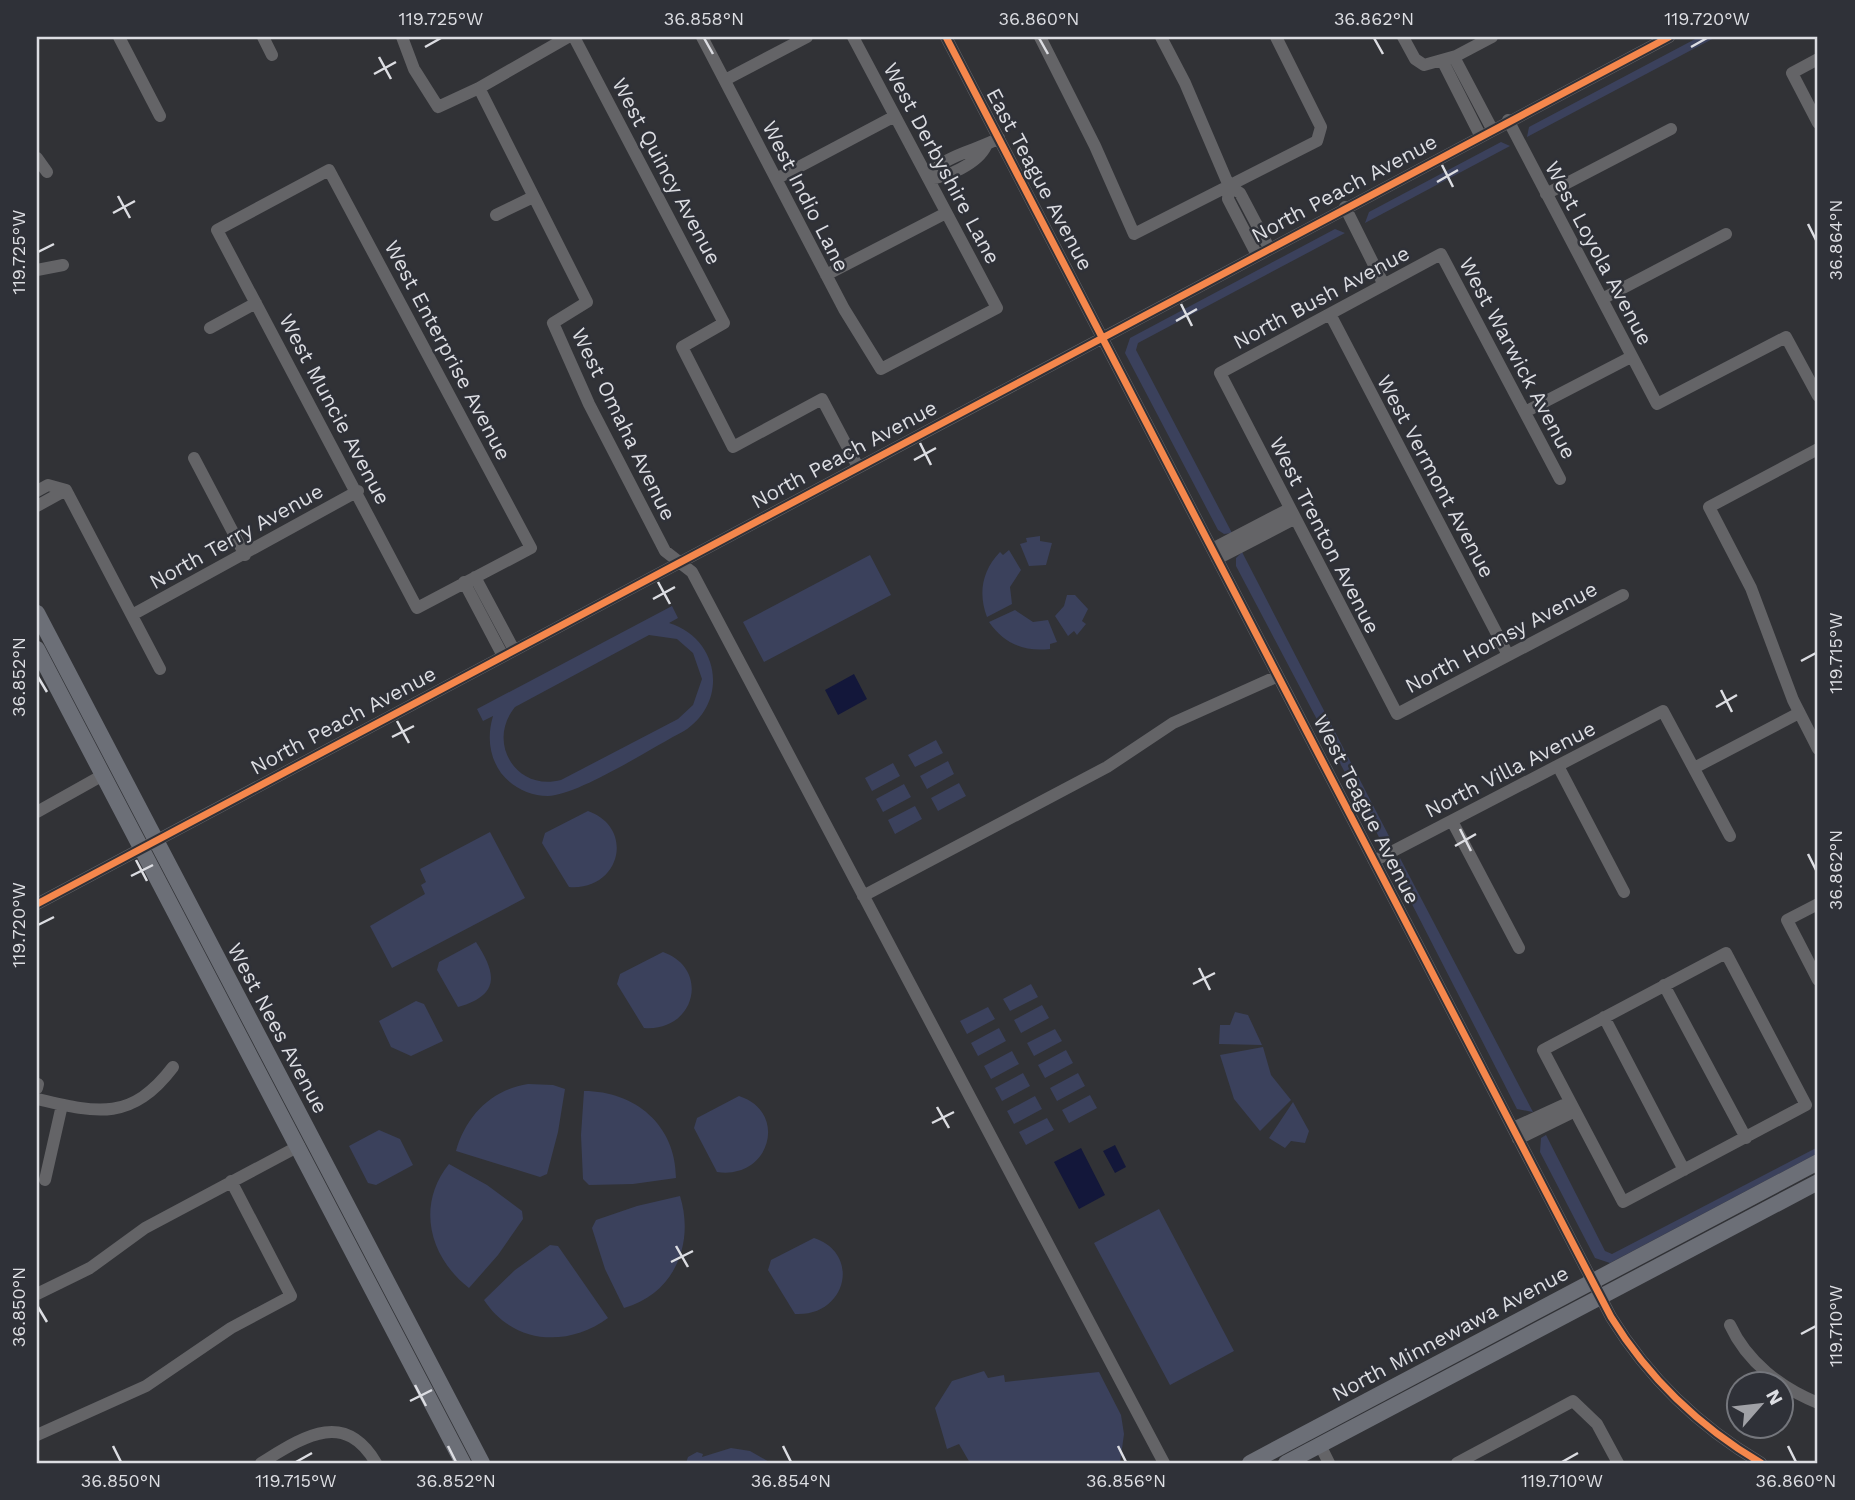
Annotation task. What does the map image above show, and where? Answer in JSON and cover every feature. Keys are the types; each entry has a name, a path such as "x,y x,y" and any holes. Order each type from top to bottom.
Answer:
{"main road":[{"name":"West Nees Avenue","path":"37,613 299,1146 463,1463"},
{"name":"West Nees Avenue","path":"37,649 103,775 148,843 482,1463"},
{"name":"North Minnewawa Avenue","path":"1250,1463 1818,1162"},
{"name":"North Minnewawa Avenue","path":"1286,1463 1313,1454 1818,1182"},
{"path":"1273,1463 1358,1415 1363,1404"}],"street":[{"path":"119,37 160,116"},
{"path":"263,37 272,55"},
{"path":"402,37 414,69 438,107 479,88 568,37"},
{"name":"West Quincy Avenue","path":"575,37 724,323 682,347 733,447 822,399 858,467"},
{"name":"West Indio Lane","path":"702,37 826,275 881,369"},
{"path":"725,80 807,37"},
{"name":"West Derbyshire Lane","path":"853,37 996,308 881,369"},
{"name":"East Teague Avenue","path":"946,37 1102,337"},
{"path":"1040,37 1083,121 1134,234 1317,141 1321,127 1276,37"},
{"path":"1161,37 1185,83 1229,186 1240,193 1263,251"},
{"path":"1403,37 1415,60 1424,65 1448,58 1492,37"},
{"name":"North Peach Avenue","path":"37,904 1668,37"},
{"path":"1448,58 1486,132"},
{"path":"1818,58 1792,72 1818,123"},
{"name":"West Omaha Avenue","path":"479,88 587,302 553,323 589,404 665,551 679,562"},
{"path":"776,179 895,116"},
{"name":"West Loyola Avenue","path":"1508,120 1657,404 1786,337 1818,397"},
{"path":"1546,194 1671,129"},
{"path":"958,162 958,148 965,144 981,146 999,138"},
{"path":"928,178 933,170 982,156 981,146"},
{"path":"37,158 47,172"},
{"name":"West Muncie Avenue","path":"329,170 217,230 287,356 306,400 358,491 417,608 470,579"},
{"name":"West Enterprise Avenue","path":"329,170 531,548 470,579"},
{"path":"496,215 533,197"},
{"path":"1345,207 1384,285"},
{"path":"826,275 946,213"},
{"path":"1602,299 1726,234"},
{"name":"North Bush Avenue","path":"1220,373 1441,254"},
{"name":"West Warwick Avenue","path":"1441,254 1560,479"},
{"path":"37,270 63,265"},
{"path":"209,328 256,303"},
{"name":"West Vermont Avenue","path":"1330,314 1508,655"},
{"name":"West Teague Avenue","path":"1102,337 1592,1282 1630,1347 1675,1398 1717,1435 1761,1463"},
{"path":"1525,412 1632,357"},
{"name":"West Trenton Avenue","path":"1220,373 1397,714"},
{"path":"1818,449 1709,507 1751,588 1799,713 1818,749"},
{"path":"194,458 245,555"},
{"path":"37,491 48,485 66,490 160,669"},
{"path":"37,506 66,490"},
{"name":"North Terry Avenue","path":"132,615 358,491"},
{"path":"1215,554 1292,514"},
{"path":"679,562 692,572 1164,1463"},
{"path":"470,579 508,653"},
{"name":"North Homsy Avenue","path":"1397,714 1623,595"},
{"path":"863,896 1107,767 1173,723 1278,676"},
{"name":"North Villa Avenue","path":"1374,861 1663,710 1694,768"},
{"path":"1730,836 1694,768 1799,713"},
{"path":"1558,766 1624,892"},
{"path":"37,812 103,775"},
{"path":"1452,821 1519,948"},
{"path":"1818,904 1787,920 1818,980"},
{"path":"1726,953 1806,1105 1623,1202 1543,1049 1664,985 1726,953"},
{"path":"1664,985 1746,1138"},
{"path":"1604,1017 1684,1170"},
{"path":"37,1099 94,1111 124,1106 150,1092 173,1067"},
{"path":"45,1180 62,1105"},
{"path":"1516,1133 1573,1107"},
{"path":"37,1294 90,1268 145,1228 299,1146"},
{"path":"37,1434 146,1386 231,1328 291,1296 231,1181"},
{"path":"1730,1325 1747,1356 1788,1388 1818,1403"},
{"path":"427,1395 449,1420 472,1463"},
{"path":"1457,1463 1573,1401 1597,1424 1618,1463"},
{"path":"261,1463 322,1432 346,1426 376,1463"},
{"path":"1313,1454 1329,1463"}],"shaded area":[{"path":"1699,37 1716,37 1527,137 1529,127"},
{"path":"1501,142 1510,146 1365,223 1369,212"},
{"path":"1335,229 1345,233 1138,343 1136,350 1232,533 1224,534 1218,530 1125,353 1130,338"},
{"path":"1040,536 1040,541 1052,543 1046,565 1029,566 1020,544 1027,542 1026,538"},
{"path":"1009,550 1021,570 1010,587 1012,604 987,617 983,583 994,559 1000,552 1003,555"},
{"path":"1242,552 1392,842 1380,839 1236,566 1236,558"},
{"path":"870,555 891,595 764,662 743,622"},
{"path":"1067,595 1075,595 1088,609 1082,621 1086,624 1077,635 1074,631 1068,636 1055,616 1064,606"},
{"path":"672,606 678,618 669,623 686,631 699,643 708,657 712,672 708,704 698,719 684,731 616,769 561,794 548,796 522,790 501,773 490,746 493,716 483,721 477,709","holes":["649,635 677,639 693,653 702,679 693,705 678,719 561,780 545,782 531,779 510,761 505,749 504,735 507,721 515,707"]},
{"path":"1015,610 1033,622 1048,620 1057,642 1050,644 1050,649 1041,650 1024,648 1001,636 989,622"},
{"path":"854,674 867,699 838,715 825,690"},
{"path":"936,740 943,753 915,767 908,755"},
{"path":"948,761 954,774 927,789 920,776"},
{"path":"893,763 900,776 872,791 865,778"},
{"path":"959,783 966,796 938,811 931,798"},
{"path":"904,784 911,797 883,812 876,799"},
{"path":"915,806 922,819 895,834 888,820"},
{"path":"588,811 603,819 612,831 617,844 616,857 610,869 600,879 586,886 569,887 542,843 545,833"},
{"path":"490,832 525,898 392,968 370,926 425,894 421,885 426,882 420,869"},
{"path":"1400,858 1533,1112 1517,1109 1395,871"},
{"path":"476,942 488,964 491,982 488,990 481,996 458,1007 437,970 439,962"},
{"path":"663,952 678,960 687,972 692,985 691,998 685,1010 675,1020 661,1027 644,1028 617,984 620,974"},
{"path":"1031,984 1038,997 1010,1011 1003,999"},
{"path":"416,1001 424,1004 443,1041 411,1056 391,1047 379,1021"},
{"path":"1042,1005 1049,1018 1021,1033 1014,1020"},
{"path":"988,1007 995,1019 967,1034 960,1021"},
{"path":"1235,1012 1248,1015 1262,1045 1219,1044 1220,1025 1230,1025"},
{"path":"999,1028 1006,1041 978,1056 971,1043"},
{"path":"1055,1029 1062,1041 1034,1056 1027,1043"},
{"path":"1263,1047 1271,1075 1291,1100 1260,1131 1234,1099 1220,1055"},
{"path":"1066,1050 1073,1063 1045,1078 1038,1065"},
{"path":"1012,1051 1019,1064 991,1079 984,1066"},
{"path":"1023,1073 1030,1086 1002,1101 995,1088"},
{"path":"1078,1073 1085,1086 1057,1101 1050,1088"},
{"path":"528,1084 553,1085 565,1089 547,1174 540,1177 456,1151 466,1127 482,1107 503,1092"},
{"path":"584,1091 620,1097 649,1115 669,1142 676,1178 633,1184 589,1185 583,1179 581,1135"},
{"path":"1090,1095 1097,1108 1069,1123 1062,1110"},
{"path":"739,1096 755,1104 764,1116 768,1129 767,1143 750,1166 735,1172 717,1172 694,1128 697,1118"},
{"path":"1035,1096 1042,1109 1014,1124 1007,1111"},
{"path":"1293,1102 1309,1131 1305,1143 1291,1141 1285,1148 1269,1138"},
{"path":"1047,1118 1054,1130 1026,1145 1019,1132"},
{"path":"379,1130 400,1139 413,1165 376,1185 368,1183 349,1146"},
{"path":"1546,1135 1605,1251 1612,1254 1818,1147 1818,1153 1610,1263 1595,1258 1540,1152 1541,1138"},
{"path":"1115,1145 1126,1167 1115,1173 1103,1151"},
{"path":"1081,1148 1105,1195 1079,1209 1054,1162"},
{"path":"449,1164 487,1185 522,1211 523,1219 498,1255 469,1288 444,1261 432,1230 430,1213 433,1196"},
{"path":"680,1196 685,1232 676,1265 668,1279 656,1291 624,1308 605,1269 592,1228 596,1220 637,1206"},
{"path":"1159,1209 1234,1351 1170,1385 1094,1243"},
{"path":"814,1238 829,1246 838,1257 843,1270 842,1283 826,1306 812,1312 795,1314 768,1270 771,1260"},
{"path":"550,1245 558,1246 608,1318 575,1334 542,1337 510,1326 496,1315 484,1300 515,1270"},
{"path":"984,1371 988,1378 1004,1375 1005,1382 1099,1372 1121,1415 1124,1434 1120,1463 970,1463 959,1444 947,1449 935,1408 952,1381"},
{"path":"731,1448 750,1451 771,1463 686,1463 688,1457 697,1452 703,1454 702,1457"}],"cycle path":[{"path":"946,37 1611,1317 1641,1360 1677,1399 1696,1417 1761,1463"},
{"path":"37,904 1669,37"}]}
